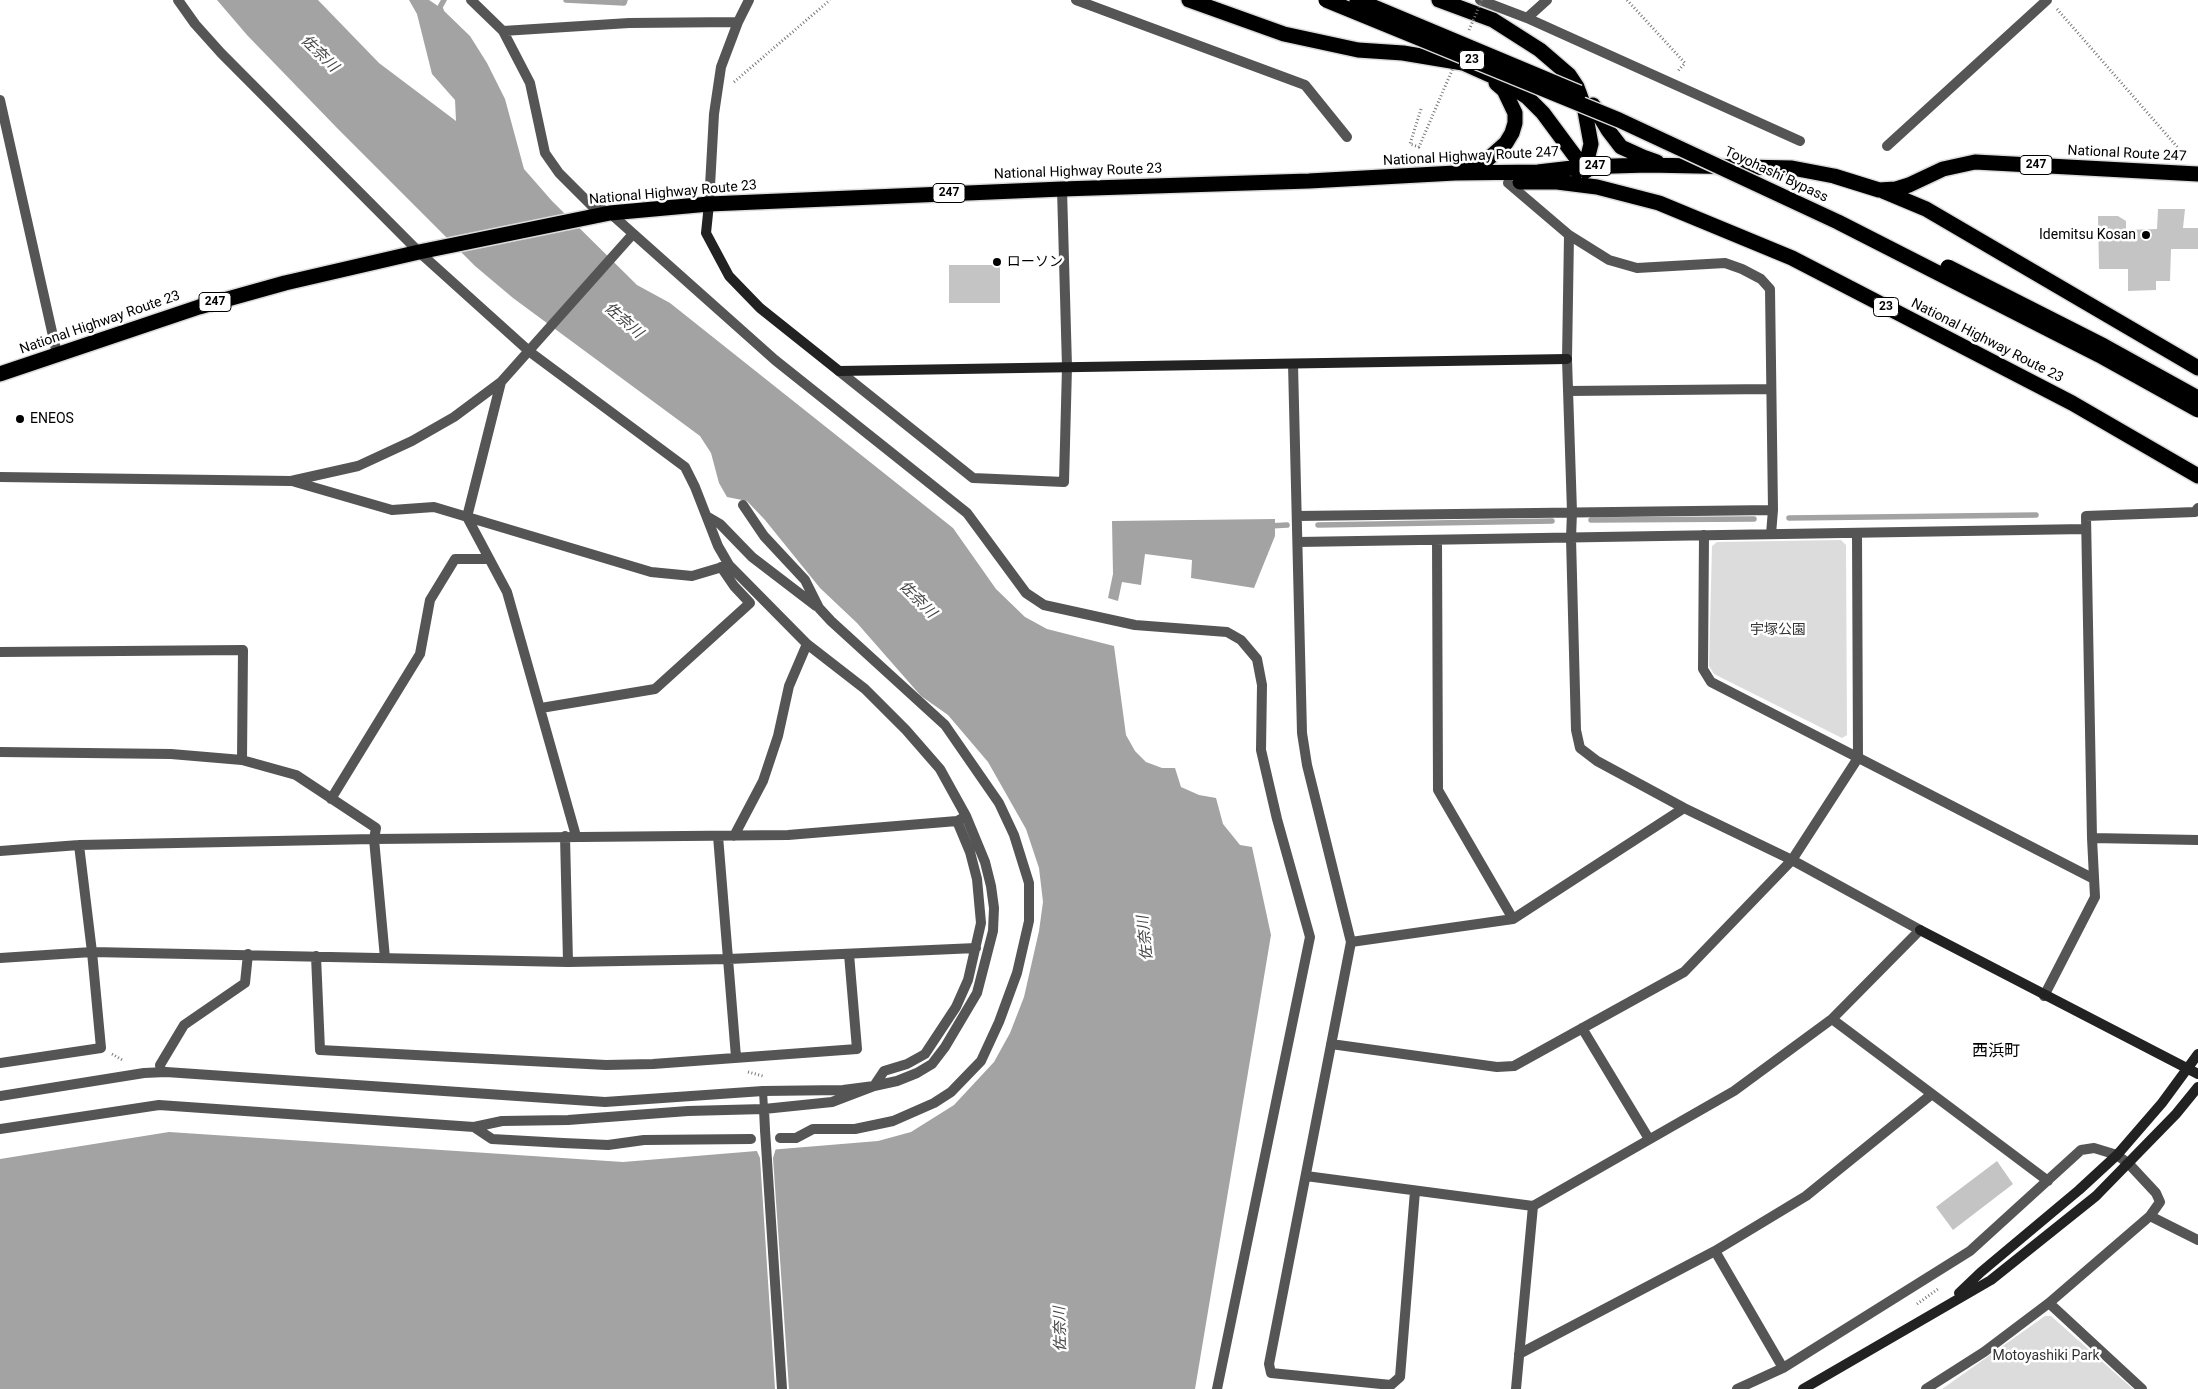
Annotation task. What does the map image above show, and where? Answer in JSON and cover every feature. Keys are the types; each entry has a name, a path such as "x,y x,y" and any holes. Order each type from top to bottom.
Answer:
{"highway":[{"path":"1189,0 1284,34 1358,50 1438,58 1471,67 1501,80 1527,97 1543,113 1581,166 1601,179 1656,193 1692,207 1792,258"},
{"name":"Toyohashi Bypass","path":"1326,0 1619,120 1838,222 2099,356 2198,410"},
{"name":"Toyohashi Bypass","path":"1357,0 1623,111 1842,212 2104,346 2198,398"},
{"path":"1439,0 1493,20 1526,41 1569,75 1597,110 1608,130 1621,146 1643,158 1672,166"},
{"path":"1455,173 1488,159 1506,143 1515,123 1511,103 1504,90 1471,67"},
{"path":"1557,182 1573,177 1588,156 1591,144 1584,106 1577,87"},
{"name":"National Route 247","path":"1879,190 1896,189 1943,169 1975,162 2195,169"},
{"name":"National Highway Route 247","path":"1309,181 1455,173 1538,172 1581,166 1672,166 1792,168 1834,176 1879,190"},
{"name":"National Highway Route 23","path":"0,374 218,302 285,283 419,252 610,213 709,204 1309,181"},
{"name":"National Highway Route 247","path":"1309,181 1557,182"},
{"name":"National Highway Route 23","path":"1557,182 1597,187 1659,203 1792,258 2072,403 2198,476"},
{"path":"1879,190 1926,209 2198,368"}],"street":[{"path":"178,0 195,24 221,53 419,252 530,352 684,467 708,517 734,586 750,603 655,688 541,708"},
{"path":"471,0 503,31 530,83 545,153 559,173 592,206 610,213 629,239 775,360 967,513 1026,593 1044,604 1135,625 1228,632 1241,640 1257,659 1262,685 1261,750 1277,818 1310,937 1217,1389"},
{"path":"749,0 738,22 721,67 716,97 706,233 729,276 760,308 973,478 1064,482 1067,368 1062,189"},
{"path":"1076,0 1305,85 1347,137"},
{"path":"1481,0 1527,18 1800,141"},
{"path":"1527,18 1547,0"},
{"path":"1887,146 2047,0"},
{"path":"503,31 628,23 738,22"},
{"path":"0,100 57,354"},
{"path":"1508,182 1569,235 1609,260 1638,268 1725,263 1761,279 1770,289 1773,510 1771,534"},
{"path":"1569,235 1567,359 1576,730 1580,748 1597,761 1684,808 1792,860 2044,996 2198,1074"},
{"path":"0,477 291,481 358,466 412,441 454,417 501,382 538,344 629,239"},
{"path":"839,371 1567,359"},
{"path":"1293,364 1302,733 1307,765 1351,942 1269,1364 1271,1373 1391,1385 1400,1377 1416,1191"},
{"path":"501,382 467,517 507,592 541,708 554,765 570,836 568,962"},
{"path":"1568,391 1771,389"},
{"path":"291,481 392,510 434,508 652,572 692,576 725,566"},
{"path":"743,505 764,536 805,580 819,608"},
{"path":"2044,996 2095,897 2092,838 2086,516 2195,512 2198,508"},
{"path":"1297,516 1773,510"},
{"path":"708,517 720,524 752,557 819,608 945,725 999,803 1014,835 1029,883 1029,920 1017,973 999,1022 981,1061 952,1092 934,1103 893,1121 855,1129 813,1129 796,1138 780,1138"},
{"path":"1298,542 2085,529"},
{"path":"1331,1044 1497,1067 1514,1066 1684,972 1792,860 1858,758 1857,533"},
{"path":"1704,535 1702,669 1712,682 2094,880"},
{"path":"1437,540 1438,790 1513,920"},
{"path":"332,799 420,654 430,600 455,559 489,559"},
{"path":"0,1096 144,1073 161,1072 214,1074 605,1102 763,1091 843,1090 897,1081 932,1064 945,1047 977,993 993,931 994,908 992,886 985,862 962,818 940,769 906,730 865,689 807,644 725,566"},
{"path":"734,836 763,781 778,736 789,686 807,644"},
{"path":"0,652 243,650 242,760"},
{"path":"0,752 171,754 242,760 296,775 376,828 374,839 385,958"},
{"path":"1351,942 1513,920 1684,808"},
{"path":"0,851 79,845 374,839 788,835 962,818"},
{"path":"0,1129 159,1105 474,1127 502,1121 568,1120 688,1111 764,1109 832,1102 874,1086 884,1071 907,1064 925,1054 956,1007 968,980 981,923 977,879 962,818"},
{"path":"718,836 736,1057"},
{"path":"2092,838 2198,840"},
{"path":"0,1063 101,1048 79,845"},
{"path":"1306,1176 1533,1206 1734,1091 1832,1019 1920,930"},
{"path":"0,958 92,952 568,962 729,959 976,948"},
{"path":"161,1072 160,1064 184,1025 246,983 248,954"},
{"path":"316,956 320,1050 606,1065 653,1064 857,1049 849,954"},
{"path":"1832,1019 2048,1181"},
{"path":"1582,1028 1649,1140"},
{"path":"1949,1303 1981,1272 2079,1190 2117,1155 2188,1069 2198,1054"},
{"path":"1803,1389 1991,1280 2096,1196 2176,1114 2198,1087"},
{"path":"1519,1354 1715,1252 1806,1196 1932,1094"},
{"path":"764,1109 782,1389"},
{"path":"474,1127 492,1139 572,1144 608,1145 644,1140 750,1138"},
{"path":"1737,1389 1783,1368 1970,1250 2081,1150 2094,1148 2117,1155 2129,1164 2156,1192 2160,1202 2150,1216 2049,1303 1984,1352 1926,1389"},
{"path":"1516,1389 1533,1206"},
{"path":"2150,1216 2198,1240"},
{"path":"1715,1252 1783,1368"},
{"path":"2049,1303 2142,1389"}],"lane":[{"path":"763,1091 764,1109"}],"path":[{"path":"716,97 830,0"},
{"path":"1466,37 1481,0"},
{"path":"1627,0 1685,63 1668,82"},
{"path":"2055,8 2195,169"},
{"path":"1421,109 1410,144 1419,147 1454,64"}],"green space":[{"name":"宇塚公園","path":"1841,540 1846,545 1847,735 1842,738 1714,674 1709,666 1712,546 1717,542"},
{"name":"Motoyashiki Park","path":"2045,1316 2051,1316 2133,1389 1942,1389"}],"water":[{"name":"佐奈川","path":"217,0 318,0 379,63 456,121 455,100 432,74 417,14 409,0 429,0 441,8 470,36 487,63 505,99 524,169 552,201 637,285 670,303 953,528 996,589 1025,617 1047,629 1114,646 1126,735 1135,751 1146,762 1162,768 1175,768 1181,787 1199,795 1216,798 1223,824 1240,845 1252,847 1271,935 1195,1389 0,1389 0,1159 169,1132 623,1162 878,1141 911,1132 954,1105 994,1062 1010,1033 1024,997 1039,931 1043,902 1039,868 1026,829 988,762 948,715 921,696 857,623 820,588 765,520 747,501 727,497 719,483 711,453 700,436 513,298 475,266 338,129 247,35"},
{"path":"1275,519 1275,536 1254,588 1191,578 1192,560 1145,554 1141,585 1122,582 1118,601 1108,598 1113,574 1112,521"}],"pier":[{"path":"777,1145 773,1158 789,1389 775,1389 760,1158 755,1147"}],"building":[{"path":"2158,209 2185,209 2183,228 2198,228 2198,249 2171,249 2170,281 2156,281 2156,290 2128,291 2128,269 2099,269 2098,216 2118,216 2126,221 2126,230 2157,229"},
{"path":"949,265 1000,265 1000,303 949,303"},
{"path":"1997,1161 2013,1184 1953,1230 1936,1207"}],"waterway":[{"path":"442,14 440,7 444,0"},
{"path":"566,0 624,3 625,0"},
{"path":"1789,518 2036,515"},
{"path":"1591,520 1754,519"},
{"path":"1318,525 1552,521"},
{"path":"1269,526 1287,525"}],"place":[{"name":"Idemitsu Kosan","path":"2146,235"},
{"name":"ローソン","path":"997,262"},
{"name":"ENEOS","path":"20,419"}],"district":[{"name":"西浜町","path":"1996,1052"}]}
